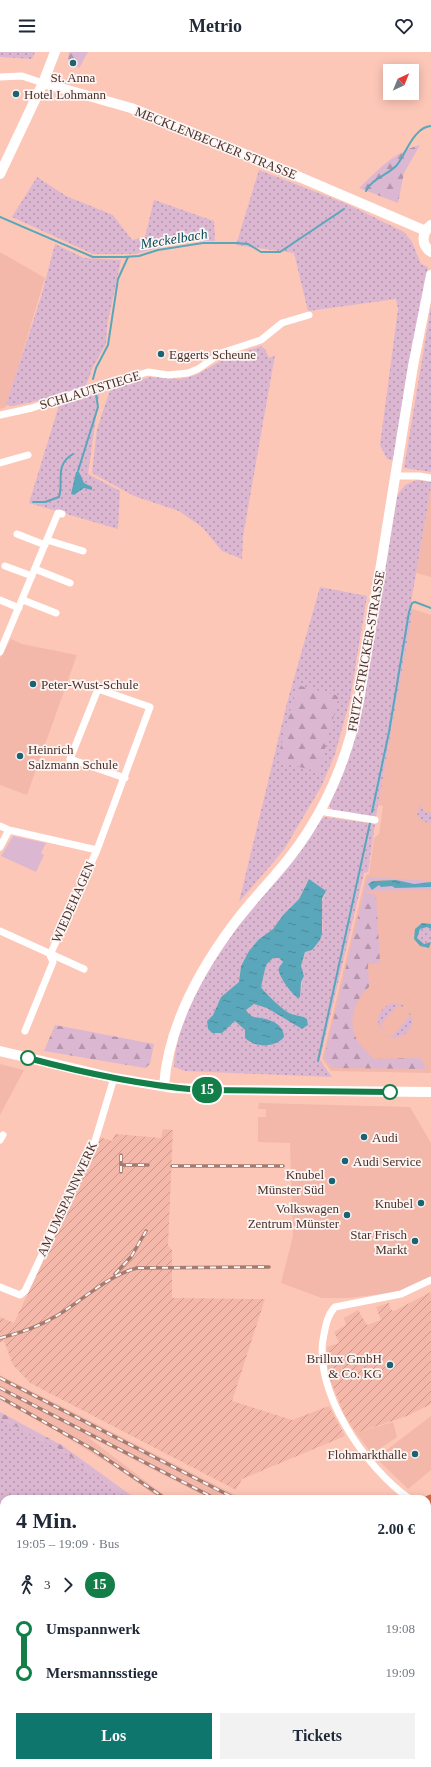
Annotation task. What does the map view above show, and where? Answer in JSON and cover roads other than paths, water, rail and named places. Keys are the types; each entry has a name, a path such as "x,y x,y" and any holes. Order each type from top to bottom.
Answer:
{"main road":[{"path":"0,174 43,82 55,52"},
{"name":"MECKLENBECKER STRASSE","path":"43,82 138,111 428,228 424,242 426,248 431,252"},
{"name":"FRITZ-STRICKER-STRASSE","path":"164,1086 165,1068 172,1040 181,1015 202,972 234,924 290,856 319,811 344,757 355,724 413,366 431,276"},
{"path":"0,1051 114,1078 199,1090 431,1092"}],"street":[{"name":"MECKLENBECKER STRASSE","path":"0,77 22,76 43,82"},
{"name":"SCHLAUTSTIEGE","path":"0,415 32,408 87,389 148,372 168,375 188,373 198,369 222,353 261,340 282,323 309,315"},
{"path":"0,463 28,455"},
{"path":"395,476 419,476 431,478"},
{"path":"0,652 20,608 58,514 62,514"},
{"path":"16,534 46,543 83,551"},
{"path":"5,566 70,583"},
{"path":"0,600 20,608"},
{"path":"23,600 56,614"},
{"name":"WIEDEHAGEN","path":"25,1031 53,962 50,955 97,850 125,778 150,707 98,689 70,759 125,778"},
{"path":"319,811 375,820"},
{"path":"0,826 9,830 97,850"},
{"path":"0,847 9,830"},
{"name":"WIEDEHAGEN","path":"0,931 50,955 84,969"},
{"name":"AM UMSPANNWERK","path":"0,1287 20,1295 25,1291 94,1141 114,1078"},
{"path":"404,1495 367,1458 342,1420 326,1384 322,1366 321,1345 328,1316 335,1307 401,1294 431,1280"}],"water":[{"path":"76,472 79,472 84,483 92,487 92,490 84,488 74,495 71,494"},
{"path":"309,879 326,891 322,899 322,934 320,940 312,950 305,952 301,966 304,976 301,982 300,997 298,998 295,996 280,975 279,968 283,962 279,958 273,958 266,965 261,987 278,1005 286,1011 307,1019 308,1025 302,1029 267,1008 254,1004 246,1010 253,1017 263,1018 277,1024 281,1028 284,1037 280,1041 270,1045 254,1044 245,1038 245,1030 235,1021 222,1033 212,1033 208,1029 207,1021 213,1015 221,997 239,982 241,966 249,951 258,940 273,929 283,915 299,899"},
{"path":"396,880 414,884 431,882 431,887 395,888 392,886 381,887 379,885 372,890 368,884 373,881"},
{"path":"422,923 431,924 431,929 427,927 420,929 417,938 424,944 431,942 429,948 420,946 414,939 415,929"}],"waterway":[{"name":"Meckelbach","path":"366,191 372,183 397,165 415,136 425,127 431,126"},
{"name":"Meckelbach","path":"0,217 93,257 124,257 139,256 158,250 203,243 248,244 261,252 280,252 344,209"},
{"path":"93,379 96,368 108,345 118,279 128,257"},
{"path":"78,471 98,407 96,394"},
{"path":"33,502 45,502 59,497 62,468 67,458 73,454"},
{"path":"372,812 389,732 409,612 412,603 415,602 431,608"},
{"path":"318,1061 370,823"}],"railway":[{"path":"121,1155 121,1165"},
{"path":"121,1172 121,1165 148,1165"},
{"path":"172,1166 283,1166"},
{"path":"115,1274 131,1257 146,1231"},
{"path":"0,1338 44,1323 68,1309 96,1288 116,1276 137,1268 269,1267"},
{"path":"0,1378 228,1495"},
{"path":"0,1388 208,1495"},
{"path":"0,1397 92,1449 160,1495"}],"place":[{"name":"St. Anna","path":"73,63"},
{"name":"Hotel Lohmann","path":"16,94"},
{"name":"Eggerts Scheune","path":"161,354"},
{"name":"Peter-Wust-Schule","path":"33,684"},
{"name":"Heinrich Salzmann Schule","path":"20,756"},
{"name":"Audi","path":"364,1137"},
{"name":"Audi Service","path":"345,1161"},
{"name":"Knubel Münster Süd","path":"332,1181"},
{"name":"Knubel","path":"421,1203"},
{"name":"Volkswagen Zentrum Münster","path":"347,1215"},
{"name":"Star Frisch Markt","path":"415,1241"},
{"name":"Brillux GmbH & Co. KG","path":"390,1365"},
{"name":"Flohmarkthalle","path":"415,1454"}]}
